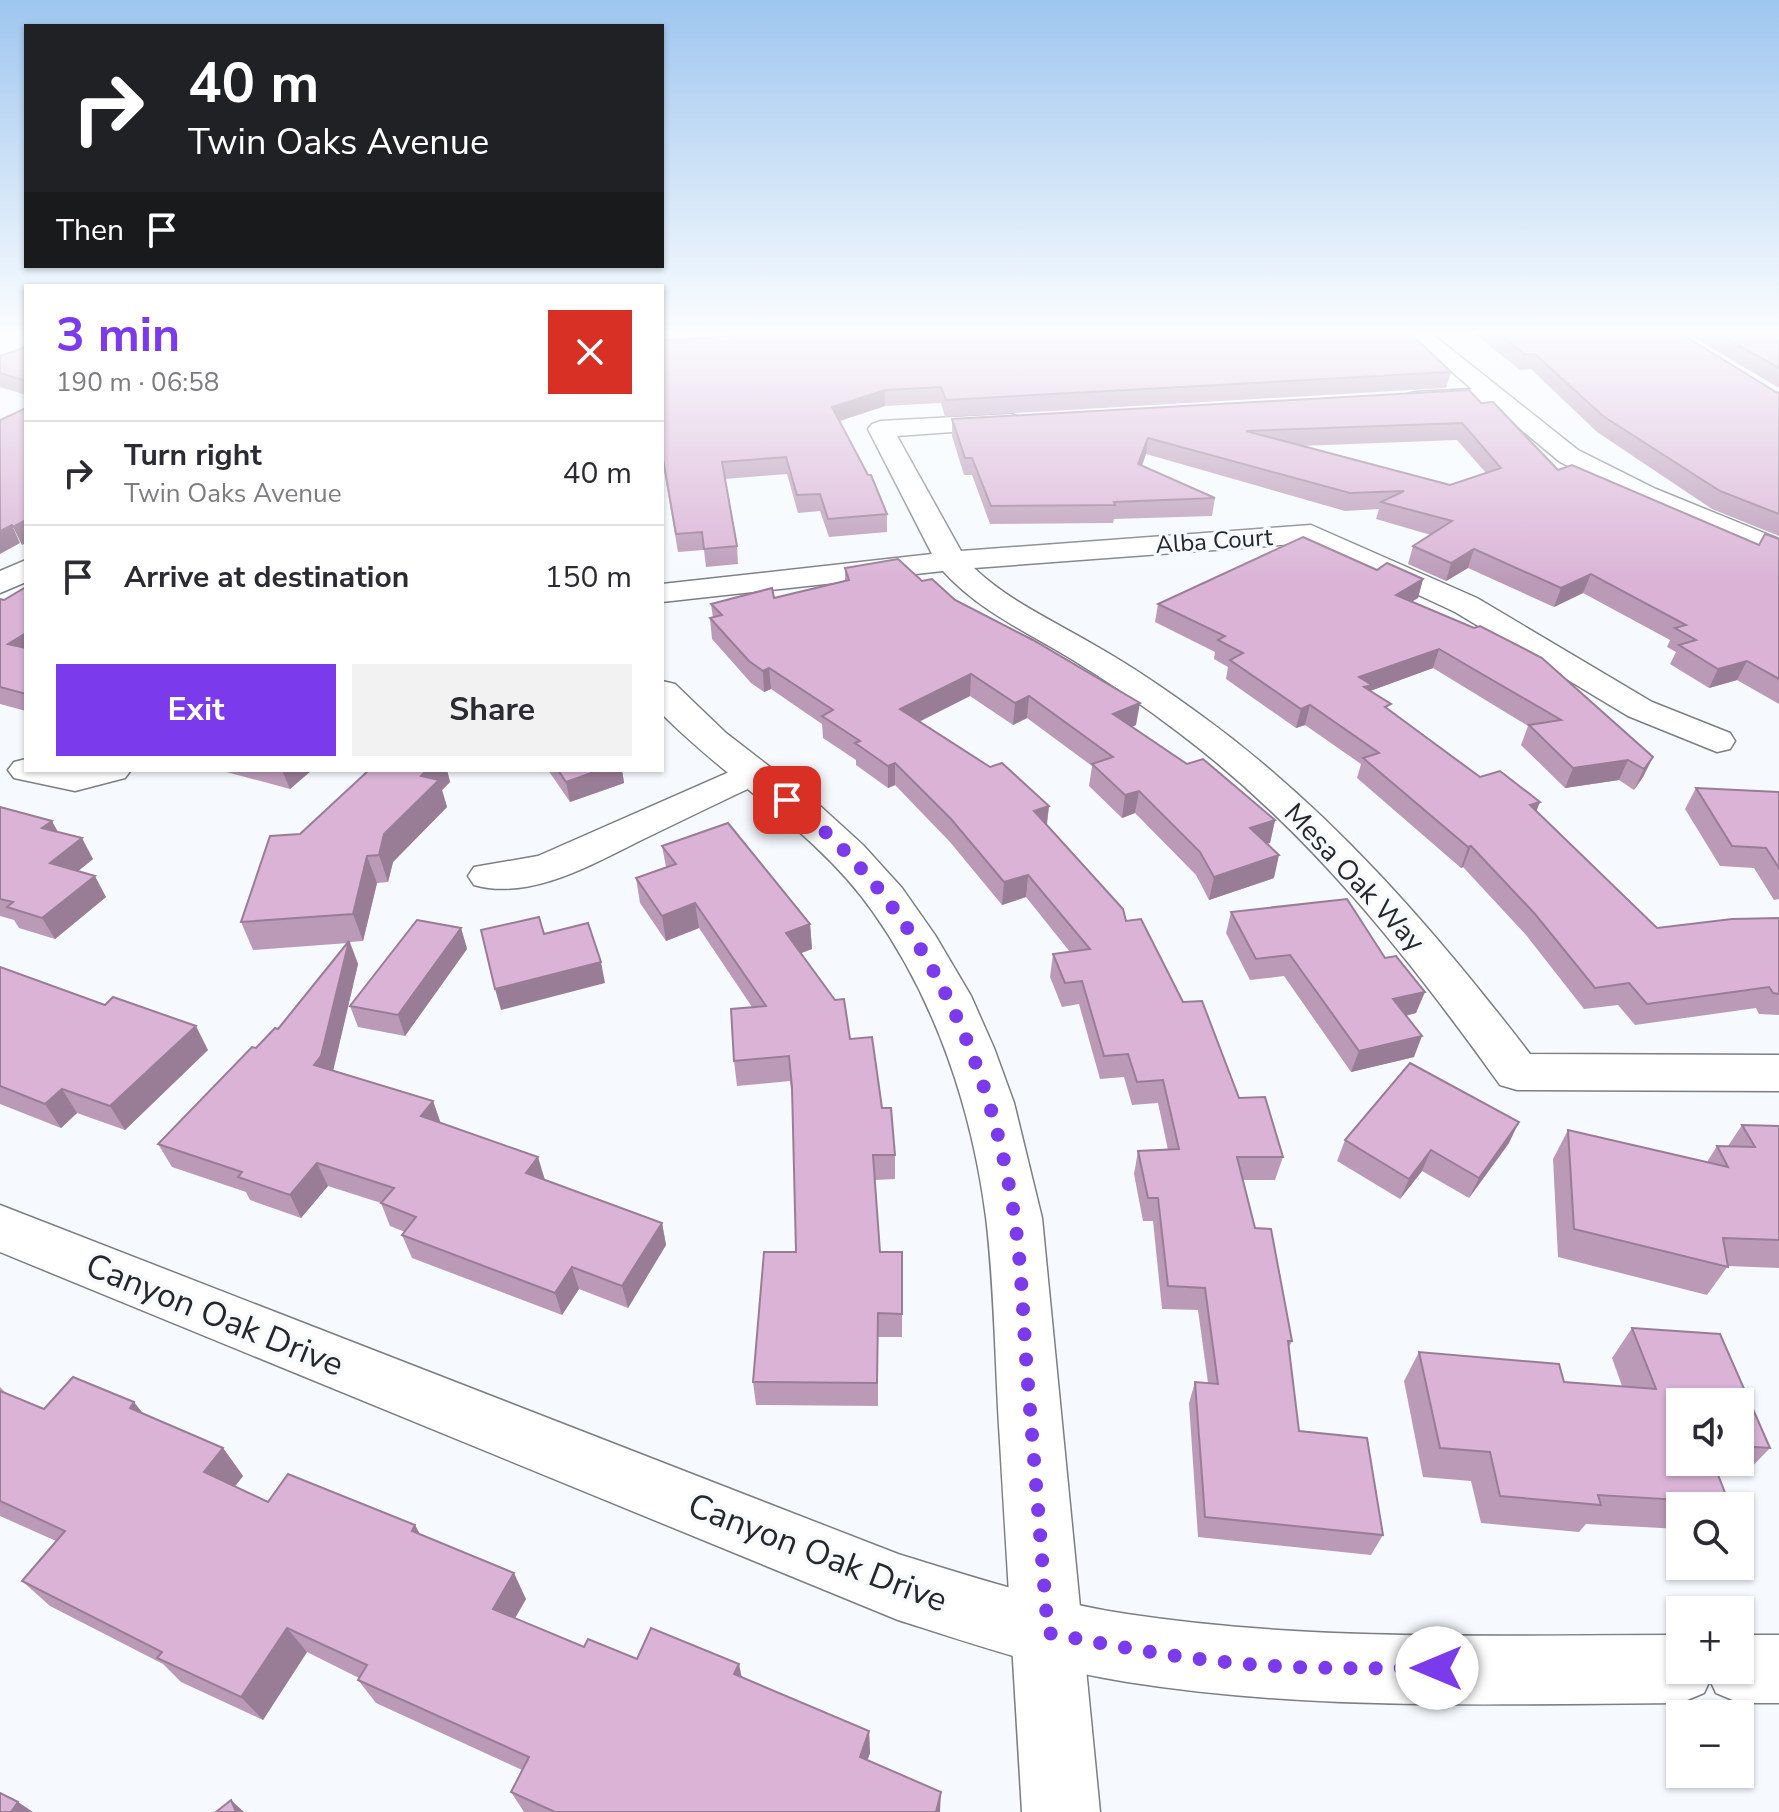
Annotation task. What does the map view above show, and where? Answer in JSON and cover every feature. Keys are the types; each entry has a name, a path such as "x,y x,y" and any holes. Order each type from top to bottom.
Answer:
{"street":[{"path":"1515,415 1547,441 1612,480 1779,549"},
{"path":"951,561 881,429 1038,420"},
{"name":"Alba Court","path":"664,593 951,561 1311,534 1466,605 1640,709 1717,741"},
{"name":"Mesa Oak Way","path":"951,561 973,586 999,605 1146,692 1268,787 1329,844 1391,910 1454,985 1517,1072 1779,1073"},
{"path":"0,584 24,570"},
{"path":"664,694 696,730 831,838 904,922 924,952 961,1025 984,1081 999,1135 1014,1218 1061,1812"},
{"path":"0,763 24,769"},
{"path":"36,772 75,780 105,772"},
{"path":"488,876 524,873 551,866 752,773"},
{"name":"Canyon Oak Drive","path":"0,1228 898,1587 1048,1633 1219,1662 1315,1668 1666,1669"},
{"path":"1754,1669 1779,1669"}],"building":[{"path":"12,415 24,415 24,521 0,531 0,420"},
{"path":"664,415 836,415 868,475 871,475 887,514 828,519 820,494 797,495 786,457 722,462 737,546 704,549 702,532 676,534 664,465"},
{"path":"1031,415 1505,415 1558,470 1572,465 1759,545 1765,534 1779,539 1779,679 1747,661 1718,669 1679,645 1696,640 1675,628 1686,625 1591,574 1561,588 1474,549 1451,563 1413,546 1452,521 1381,502 1404,491 1350,493 1148,438 1138,464 1215,498 1114,502 1115,505 991,506 972,458 965,458 952,419","holes":["1462,423 1501,468 1450,485 1246,431"]},
{"path":"1779,415 1779,514 1720,491 1603,416"},
{"path":"1303,537 1377,570 1387,563 1423,579 1396,595 1474,628 1480,626 1542,658 1653,757 1644,769 1628,760 1573,768 1529,725 1561,720 1439,649 1359,677 1372,685 1364,687 1391,704 1385,707 1480,777 1500,771 1540,802 1530,805 1657,928 1732,919 1779,918 1779,994 1773,993 1769,987 1647,1004 1629,983 1595,988 1535,914 1471,846 1468,847 1363,758 1379,753 1310,705 1301,709 1230,660 1243,653 1218,640 1225,636 1158,604"},
{"path":"898,559 922,581 932,579 955,600 1033,640 1140,703 1113,714 1187,764 1203,759 1275,820 1250,828 1279,855 1214,877 1200,852 1139,791 1125,795 1092,764 1113,757 1029,696 1015,703 971,674 900,709 990,767 1002,763 1049,806 1034,811 1123,909 1126,921 1141,919 1183,1002 1202,1001 1239,1098 1265,1097 1283,1157 1237,1157 1255,1228 1271,1229 1292,1341 1288,1341 1299,1431 1367,1438 1383,1535 1205,1517 1195,1382 1218,1384 1205,1288 1168,1286 1158,1198 1148,1198 1138,1151 1179,1149 1163,1080 1137,1082 1128,1054 1104,1056 1082,981 1065,983 1053,954 1090,949 1028,875 1004,882 951,819 895,763 888,766 855,743 860,741 822,716 833,710 769,668 763,671 749,661 710,618 722,615 711,604 772,588 774,598 849,580 845,568"},
{"path":"24,588 24,634 8,644 24,648 24,693 0,687 0,599 4,600"},
{"path":"367,772 425,772 421,776 439,780 384,834 379,855 367,856 353,914 241,922 270,836 300,834"},
{"path":"559,772 594,772 566,782"},
{"path":"1696,788 1779,792 1779,868 1766,848 1732,846"},
{"path":"0,807 52,821 42,828 82,838 50,863 95,876 42,918 7,907 13,902 0,899"},
{"path":"728,823 810,924 786,933 835,1000 844,999 850,1039 872,1037 882,1108 891,1108 895,1155 873,1155 880,1252 902,1252 902,1314 878,1313 877,1383 753,1382 764,1252 796,1252 789,1056 734,1061 731,1009 766,1006 695,903 662,916 636,878 676,864 662,846"},
{"path":"1347,899 1385,958 1396,956 1425,992 1393,999 1422,1036 1359,1051 1290,955 1256,959 1231,912"},
{"path":"539,917 544,934 588,923 601,962 495,989 481,930"},
{"path":"417,920 461,928 398,1015 350,1006"},
{"path":"349,941 321,1056 314,1065 433,1101 421,1116 538,1157 526,1173 662,1223 622,1286 572,1267 555,1293 402,1235 416,1217 381,1203 394,1188 317,1163 290,1195 238,1177 242,1172 158,1144 252,1047 256,1048 275,1028 278,1029"},
{"path":"0,967 105,1005 113,997 196,1026 110,1106 62,1089 45,1104 0,1086"},
{"path":"1410,1063 1519,1122 1479,1178 1431,1150 1409,1179 1345,1140"},
{"path":"1742,1125 1779,1126 1779,1240 1723,1238 1728,1267 1574,1229 1568,1130 1728,1167 1717,1146 1755,1147"},
{"path":"1632,1328 1720,1334 1744,1388 1666,1388 1666,1476 1718,1476 1725,1492 1666,1492 1666,1499 1598,1495 1601,1505 1500,1496 1490,1452 1440,1448 1419,1352 1559,1364 1564,1382 1656,1389"},
{"path":"73,1377 134,1402 130,1408 223,1448 204,1472 268,1502 288,1474 415,1525 412,1531 514,1573 493,1609 584,1647 588,1639 637,1659 651,1628 739,1664 734,1674 869,1731 860,1757 941,1792 936,1812 555,1812 511,1792 529,1757 358,1680 367,1665 287,1628 241,1697 157,1658 162,1652 22,1581 65,1531 0,1501 0,1391 44,1409"},
{"path":"1754,1412 1770,1448 1754,1447"},
{"path":"0,1793 18,1802 11,1812 0,1812"},
{"path":"231,1800 236,1812 216,1812"}],"route":[{"path":"787,800 805,813 856,863 904,922 924,952 966,1036 984,1081 996,1123 1014,1218 1048,1633 1219,1662 1315,1668 1437,1668"}]}
